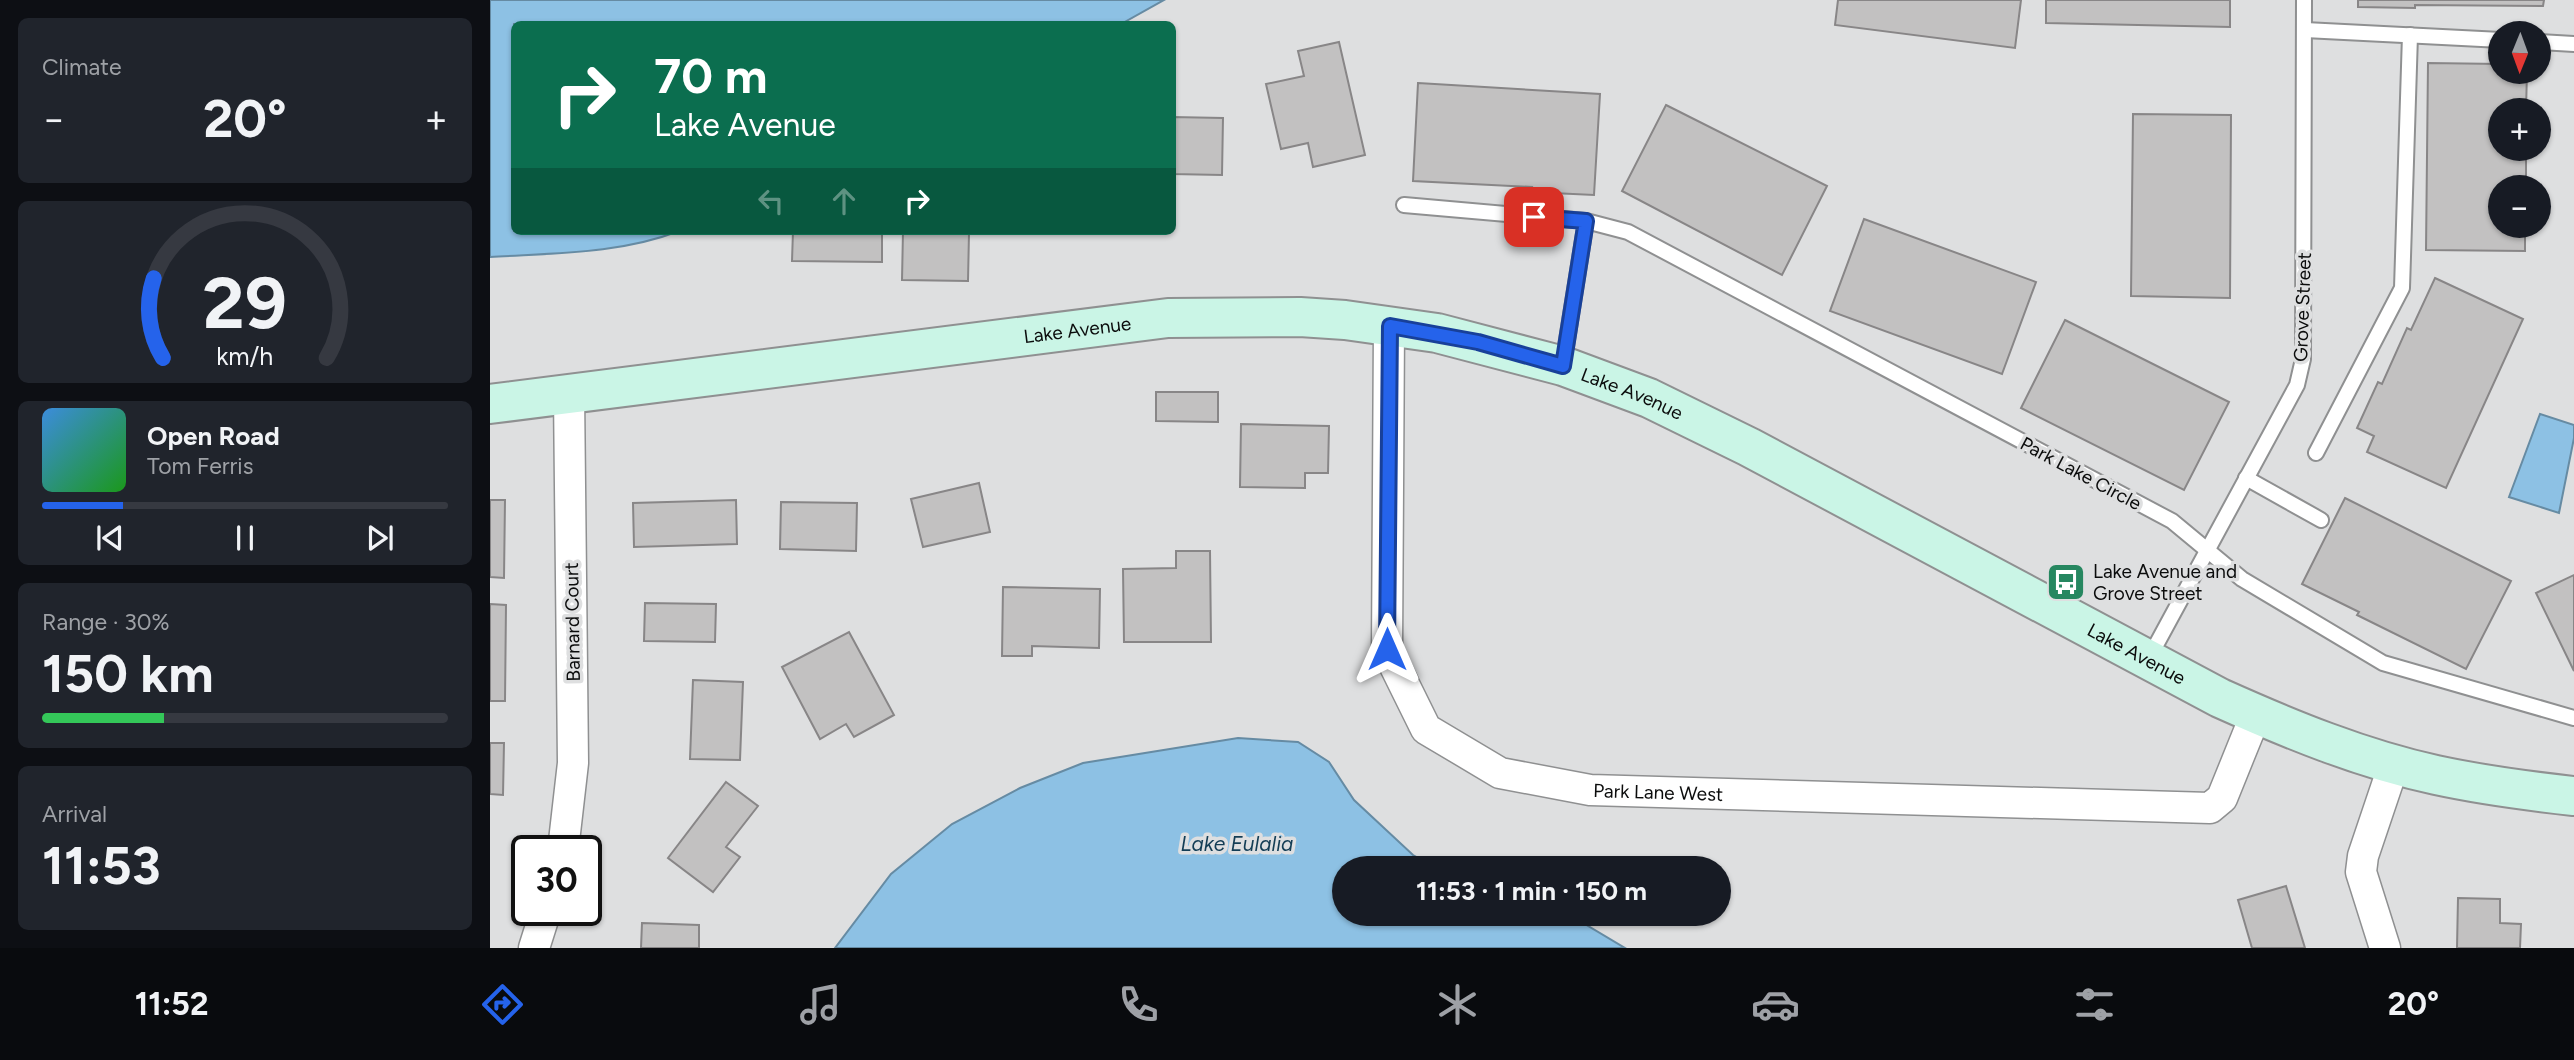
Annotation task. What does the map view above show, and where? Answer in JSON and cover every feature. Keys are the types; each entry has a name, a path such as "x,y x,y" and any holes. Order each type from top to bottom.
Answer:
{"main road":[{"name":"Lake Avenue","path":"490,404 1168,318 1300,317 1390,326 1465,339 1563,366 1619,385 1725,434 2220,698 2256,714 2394,764 2472,782 2574,796"}],"street":[{"name":"Park Lane West","path":"1390,326 1387,649 1426,729 1500,773 1590,790 2210,808 2222,798 2256,714"},
{"name":"Barnard Court","path":"565,835 573,763 569,393"},
{"path":"2385,948 2361,872 2363,856 2394,764"},
{"path":"534,948 541,926"}],"lane":[{"name":"Grove Street","path":"2148,660 2297,385 2303,359 2304,0"},
{"path":"2305,30 2488,39"},
{"path":"2316,453 2402,288 2410,36"},
{"path":"2552,43 2574,44"},
{"name":"Park Lake Circle","path":"1404,205 1586,221 1628,232 2172,521 2242,579 2384,663 2574,718"},
{"path":"1563,366 1586,221"},
{"path":"2246,478 2321,520"}],"water":[{"path":"490,0 1164,0 1126,21 511,21 511,235 668,235 610,248 490,257"},
{"path":"2540,414 2574,425 2574,438 2559,513 2509,497"},
{"name":"Lake Eulalia","path":"1238,738 1298,742 1329,762 1354,800 1415,856 1332,856 1332,926 1588,926 1625,948 835,948 891,874 952,824 1020,788 1083,763"}],"building":[{"path":"1838,0 2021,0 2015,48 1835,25"},
{"path":"2046,0 2230,0 2230,27 2046,23"},
{"path":"2358,0 2544,0 2543,6 2415,5 2415,8 2358,7"},
{"path":"1339,42 1365,155 1313,167 1308,143 1281,149 1266,84 1304,76 1298,51"},
{"path":"2428,63 2488,64 2488,84 2527,84 2526,98 2488,98 2488,161 2526,161 2526,175 2488,175 2488,238 2525,238 2525,251 2426,250"},
{"path":"1418,83 1600,94 1594,195 1531,192 1532,187 1413,181"},
{"path":"1666,105 1827,186 1782,275 1622,191"},
{"path":"2133,114 2231,115 2230,298 2131,296"},
{"path":"1176,117 1223,118 1222,175 1176,174"},
{"path":"1864,219 2036,282 2002,374 1830,311"},
{"path":"793,235 882,235 882,262 792,261"},
{"path":"903,235 969,235 968,281 902,280"},
{"path":"2435,278 2523,319 2446,488 2367,452 2374,436 2357,428 2378,382 2382,384 2407,328 2411,330"},
{"path":"2065,320 2229,402 2184,490 2021,408"},
{"path":"1156,392 1218,392 1218,422 1156,421"},
{"path":"1241,424 1329,426 1328,473 1305,473 1305,488 1240,487"},
{"path":"979,483 990,532 923,547 911,499"},
{"path":"2345,498 2511,581 2466,669 2357,615 2359,612 2302,584"},
{"path":"490,500 505,500 504,578 490,577"},
{"path":"736,500 737,544 634,547 633,503"},
{"path":"781,502 857,503 856,551 780,549"},
{"path":"1176,551 1210,551 1211,642 1124,642 1123,569 1176,568"},
{"path":"2574,575 2574,671 2536,593"},
{"path":"1003,587 1100,589 1099,648 1032,646 1032,656 1002,656"},
{"path":"645,603 716,604 715,642 644,641"},
{"path":"490,604 506,605 505,701 490,701"},
{"path":"849,632 894,715 854,737 846,724 820,739 782,667"},
{"path":"693,680 743,682 740,760 690,759"},
{"path":"490,743 504,743 503,795 490,794"},
{"path":"726,782 758,806 726,847 740,857 713,892 668,858"},
{"path":"2286,886 2305,948 2252,948 2238,900"},
{"path":"2458,898 2500,899 2500,923 2521,924 2520,948 2457,948"},
{"path":"642,923 699,925 699,948 641,948"}],"place":[{"name":"Lake Avenue and Grove Street","path":"2066,582"}],"route":[{"path":"1387,649 1390,326 1478,342 1563,366 1586,221 1534,217"}]}
